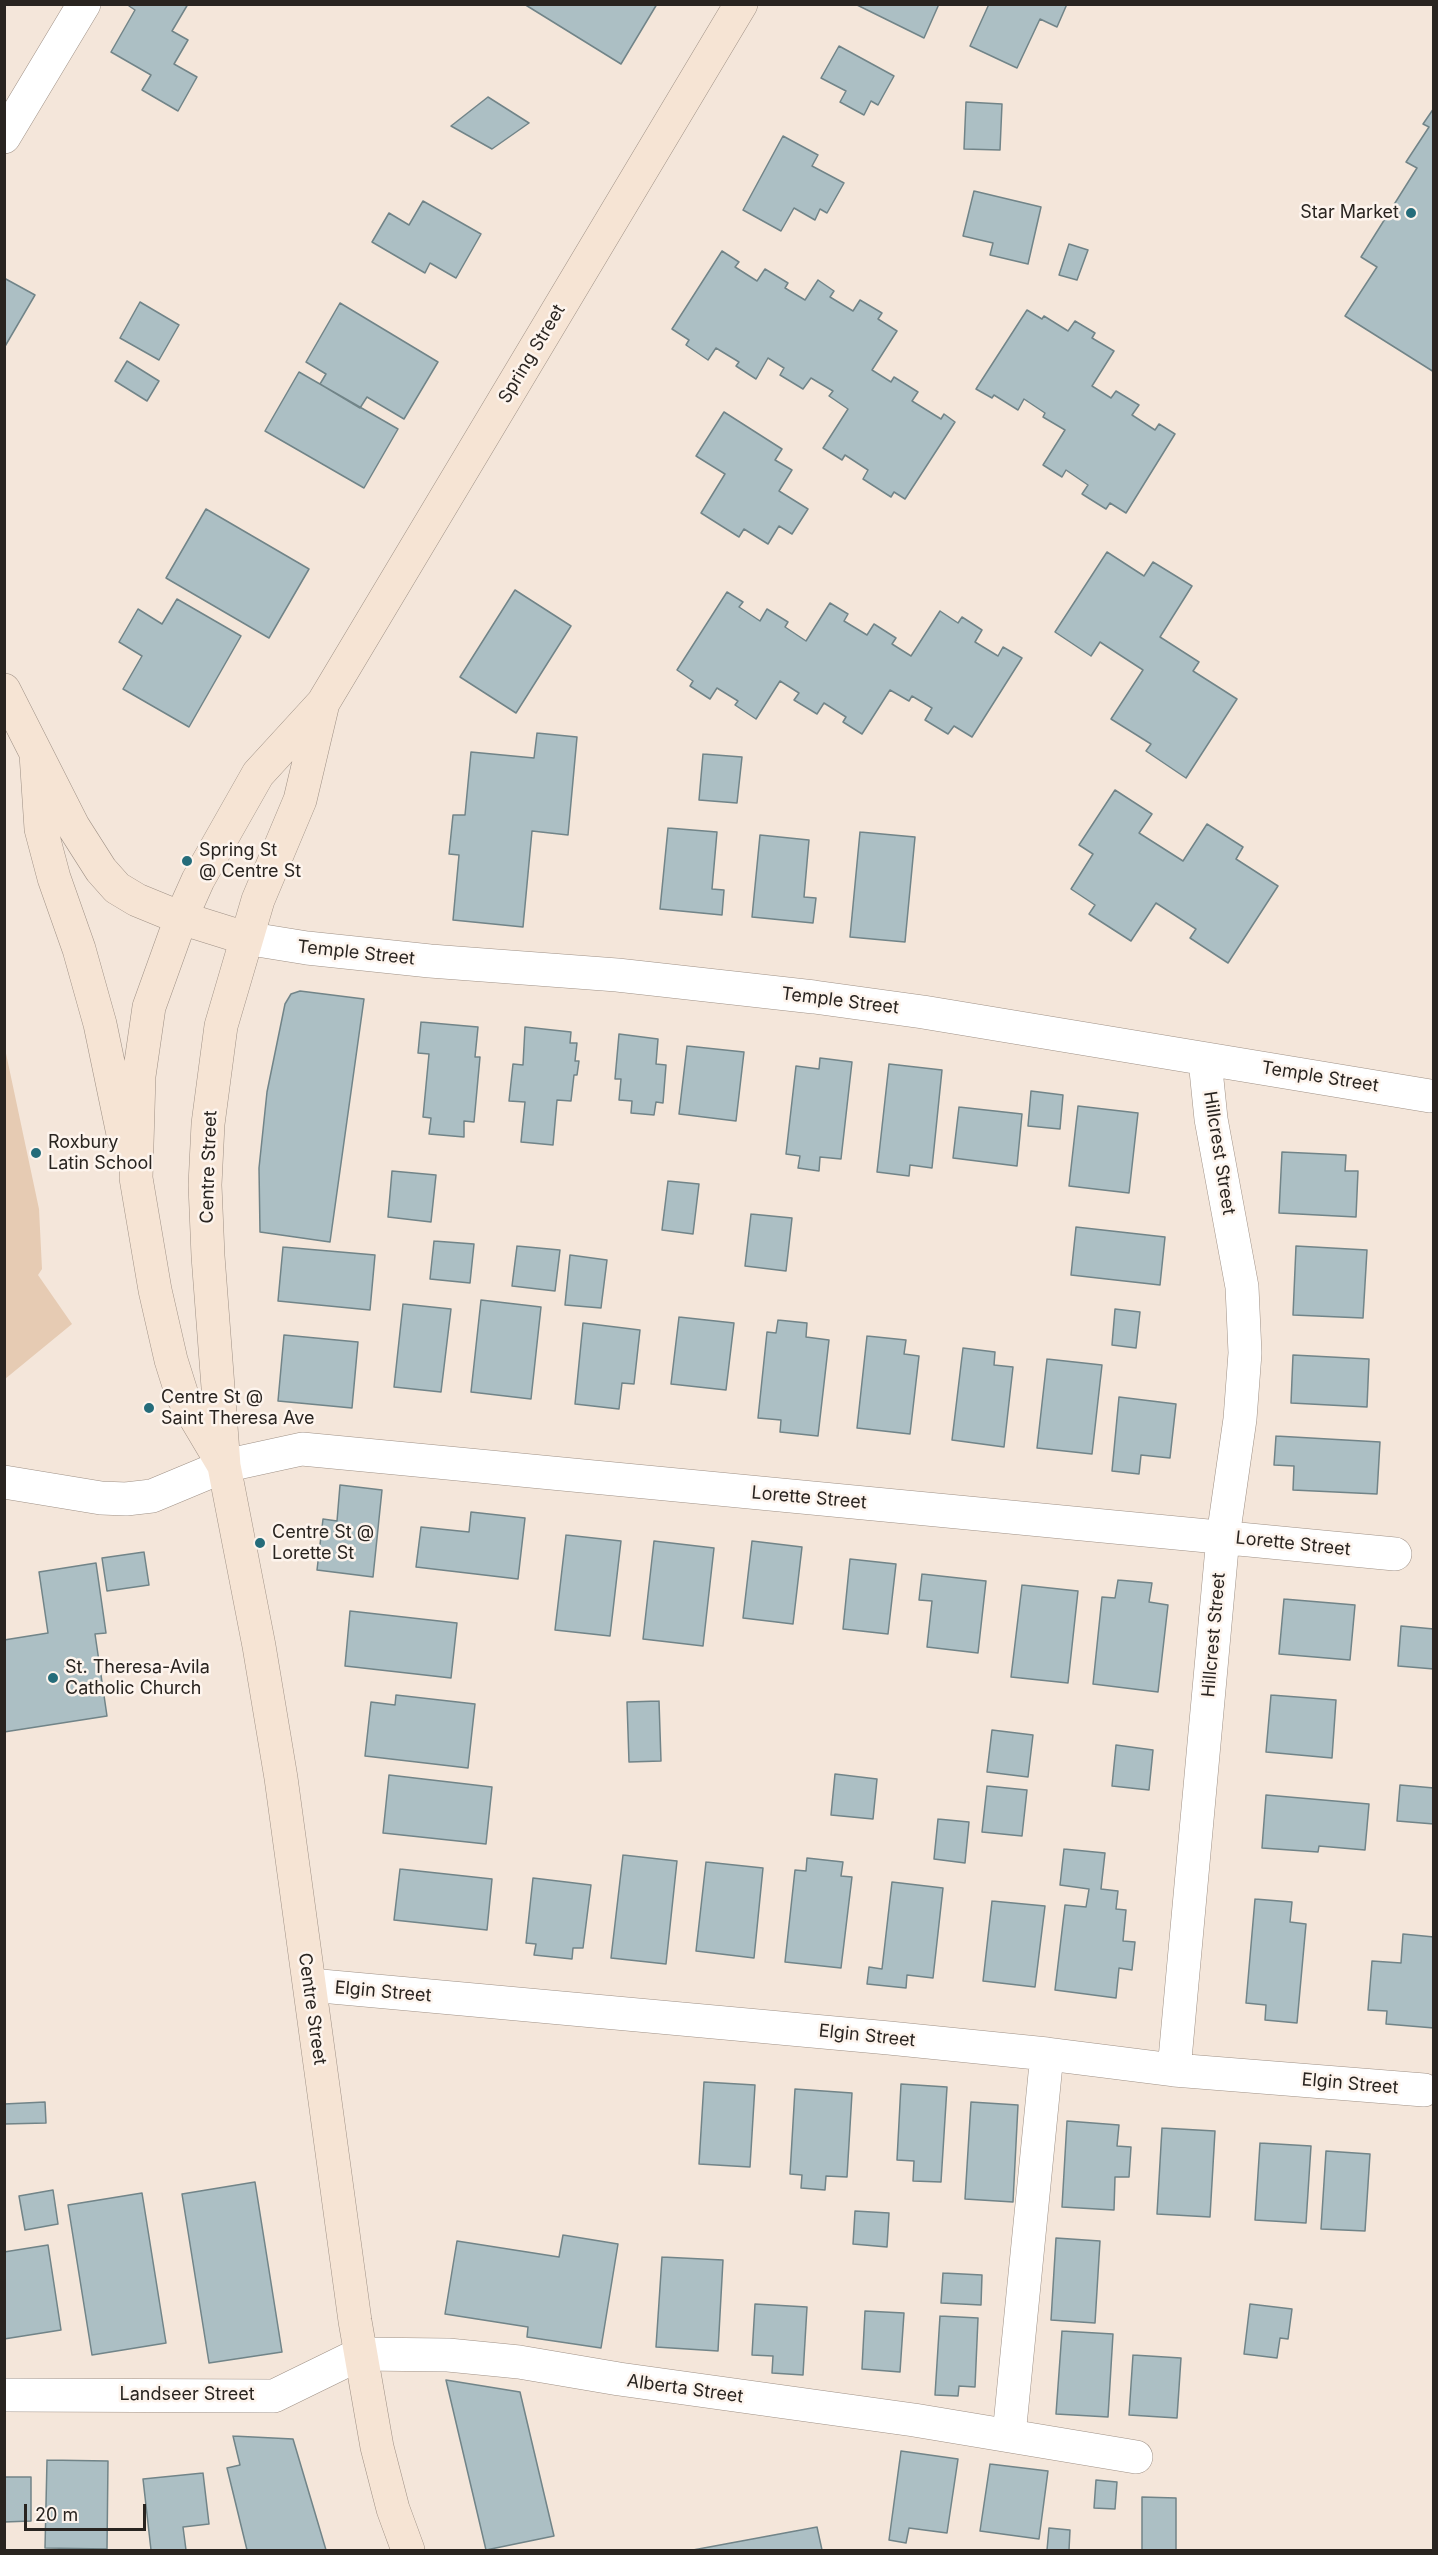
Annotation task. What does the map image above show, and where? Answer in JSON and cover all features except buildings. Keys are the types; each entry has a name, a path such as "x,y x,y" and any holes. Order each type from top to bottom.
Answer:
{"main road":[{"name":"Spring Street","path":"181,918 207,862 258,774 323,703 741,4"},
{"path":"4,690 73,826 101,870 117,888 181,918 245,938"},
{"name":"Spring Street","path":"245,938 268,873 300,800 323,703"},
{"path":"36,754 41,829 100,1024 120,1124 136,1178"},
{"name":"Centre Street","path":"181,918 149,1007 139,1076 136,1178 155,1290 176,1377 186,1403 224,1466"},
{"name":"Centre Street","path":"245,938 221,1026 208,1124 205,1185 207,1256 224,1466 265,1678 310,1985 360,2354 377,2447 393,2509 408,2550"}],"street":[{"path":"4,137 84,4"},
{"name":"Temple Street","path":"245,938 307,948 430,961 617,975 814,997 923,1012 1430,1096"},
{"name":"Hillcrest Street","path":"1174,2070 1222,1537 1240,1419 1245,1353 1242,1287 1211,1119 1206,1059"},
{"name":"Lorette Street","path":"4,1482 101,1498 126,1499 152,1496 224,1466 302,1449 1395,1554"},
{"name":"Elgin Street","path":"310,1985 644,2014 1047,2054 1174,2070 1424,2090"},
{"path":"1009,2435 1047,2054"},
{"name":"Alberta Street","path":"360,2354 448,2355 519,2362 620,2379 1009,2435 1136,2457"},
{"name":"Landseer Street","path":"4,2395 274,2396 360,2354"}],"shaded area":[{"path":"4,1044 39,1209 42,1269 38,1275 72,1324 5,1379"}],"place":[{"name":"Star Market","path":"1411,213"},
{"name":"Spring St @ Centre St","path":"187,861"},
{"name":"Roxbury Latin School","path":"36,1153"},
{"name":"Centre St @ Saint Theresa Ave","path":"149,1408"},
{"name":"Centre St @ Lorette St","path":"260,1543"},
{"name":"St. Theresa-Avila Catholic Church","path":"53,1678"}]}
